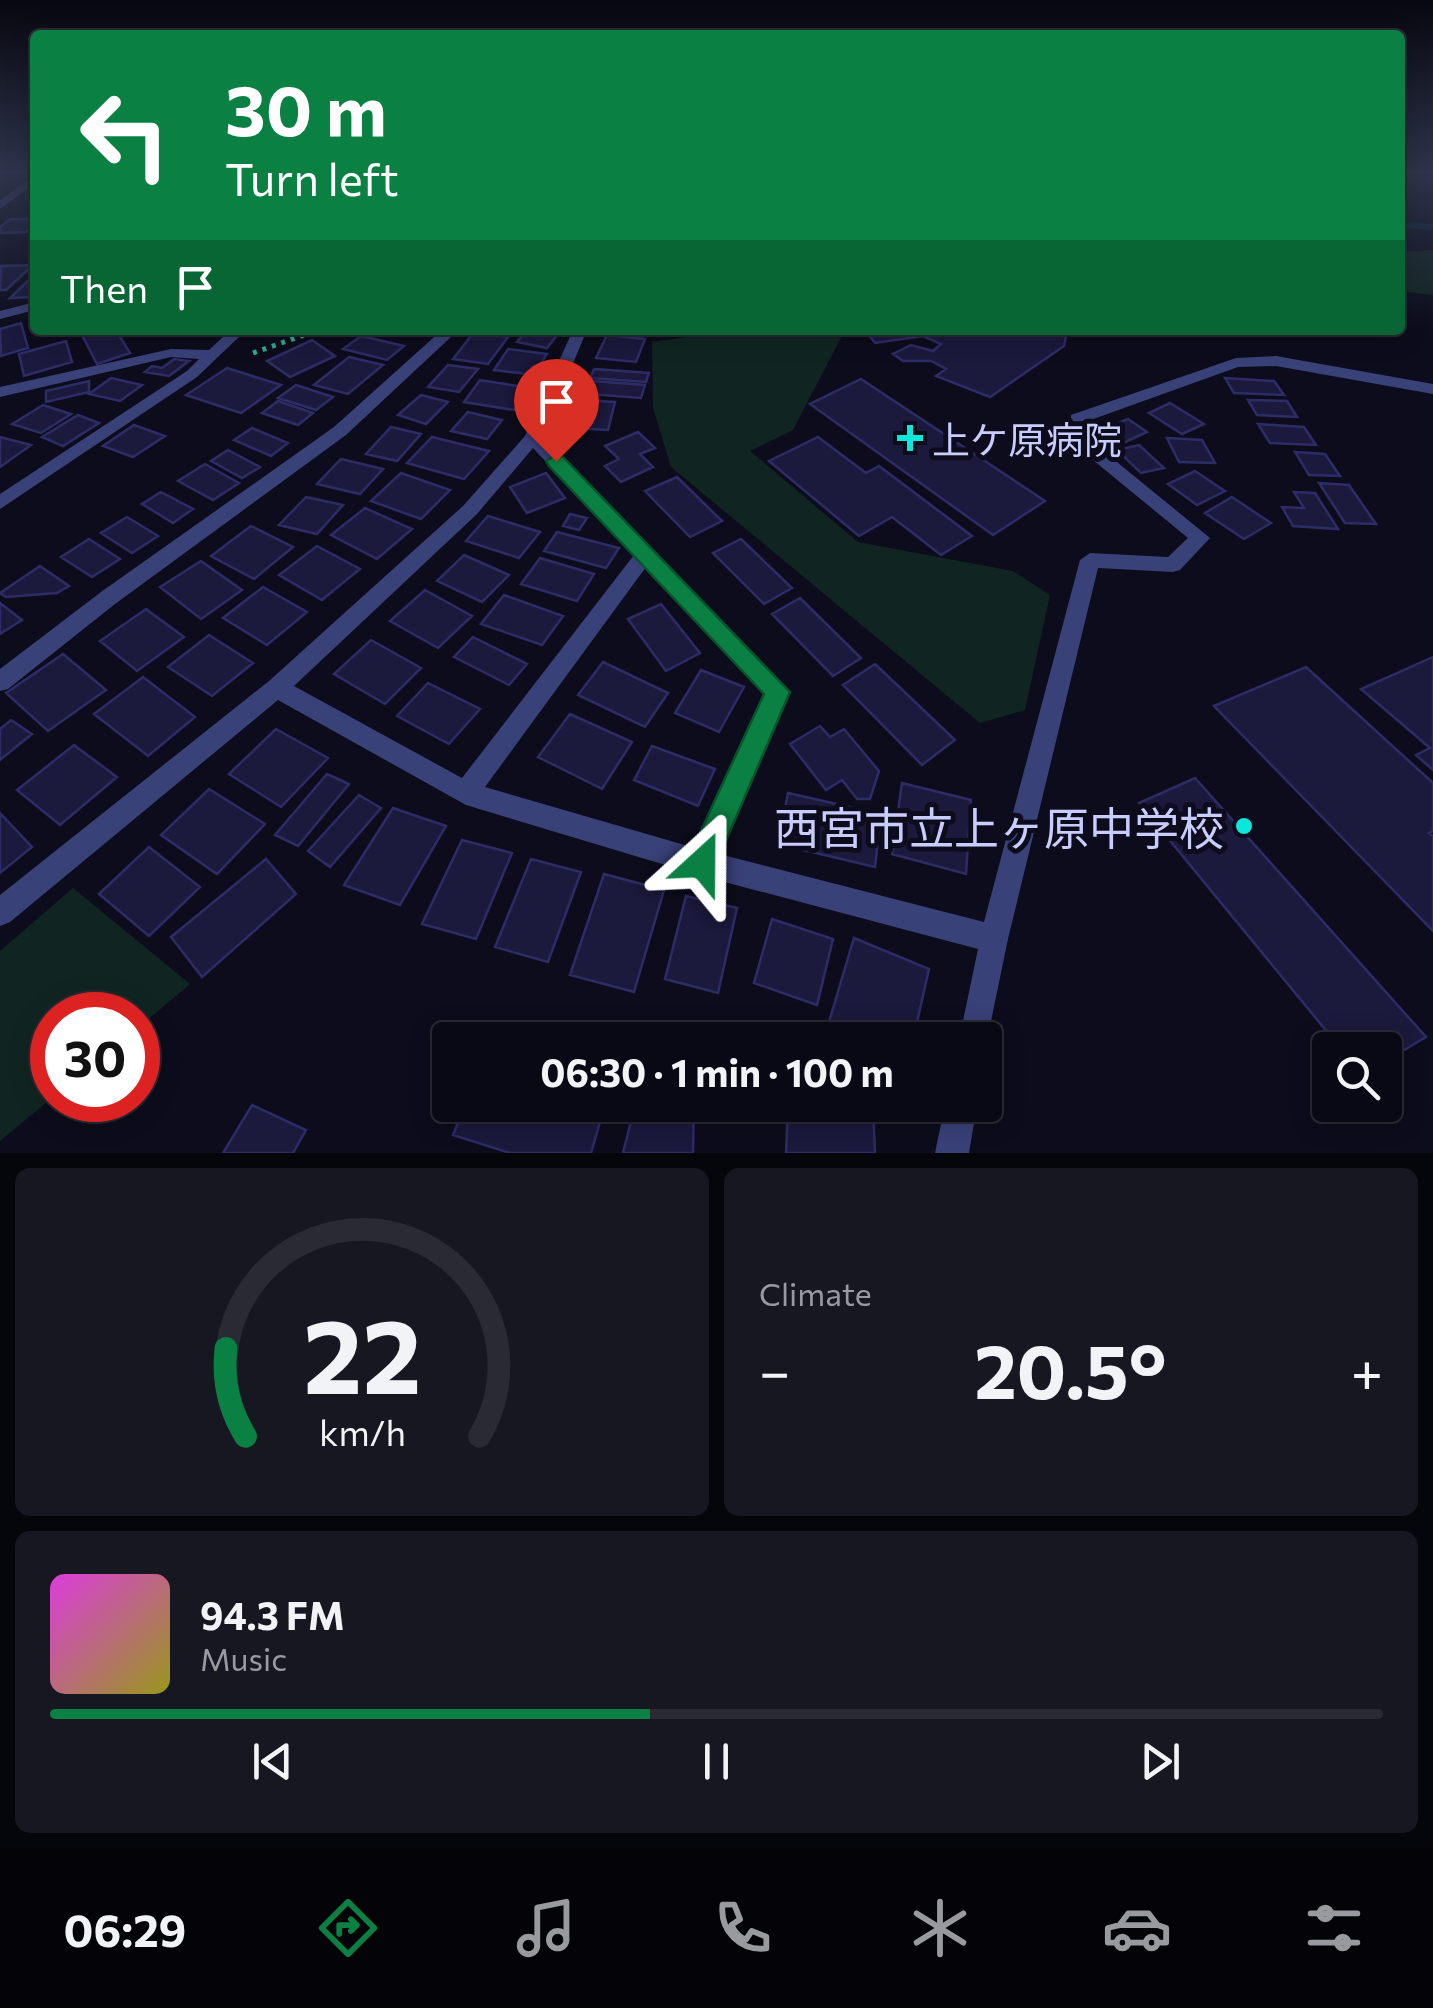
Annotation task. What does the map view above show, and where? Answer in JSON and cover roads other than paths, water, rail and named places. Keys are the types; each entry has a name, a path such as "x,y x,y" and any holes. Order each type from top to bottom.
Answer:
{"street":[{"path":"0,316 30,307"},
{"path":"0,502 192,374 233,335"},
{"path":"0,682 108,598 340,430 445,335"},
{"path":"0,912 277,688 470,510 533,438 578,335"},
{"path":"0,392 172,353 208,355"},
{"path":"978,1022 994,939 1090,560 1173,564 1200,538 1077,438 1077,419 1236,362 1276,362 1433,388"},
{"path":"533,438 778,692 702,863"},
{"path":"466,793 645,554"},
{"path":"277,688 466,793 702,863 994,939"},
{"path":"952,1153 958,1122"}],"waterway":[{"path":"1405,225 1433,227"}],"place":[{"name":"上ケ原病院","path":"910,438"},
{"name":"西宮市立上ヶ原中学校","path":"1244,826"}]}
